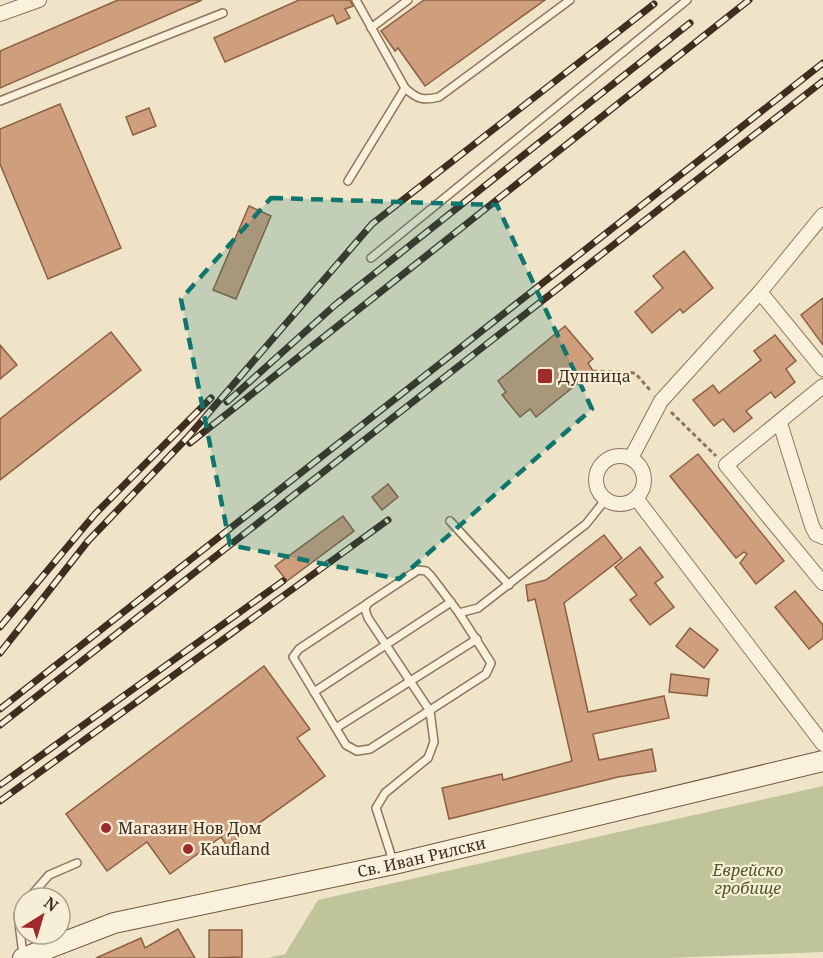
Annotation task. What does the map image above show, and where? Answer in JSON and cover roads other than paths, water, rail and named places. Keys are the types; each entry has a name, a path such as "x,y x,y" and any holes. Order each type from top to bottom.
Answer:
{"street":[{"path":"0,14 39,0"},
{"path":"631,458 661,401 760,292 823,215"},
{"path":"760,292 823,369"},
{"path":"823,386 726,465 823,583"},
{"path":"780,423 812,526 816,534 823,537"},
{"path":"615,456 631,458 642,469 644,484 636,498 621,504 606,500 597,486 597,471 608,458 615,456"},
{"path":"636,498 823,744"},
{"name":"Св. Иван Рилски","path":"23,958 114,923 394,864 823,761"}],"lane":[{"path":"356,0 405,87 414,96 425,101 439,97 570,0"},
{"path":"371,28 408,0"},
{"path":"371,258 687,0"},
{"path":"0,101 223,13"},
{"path":"348,181 405,87"},
{"path":"459,613 478,608 509,585 586,524 606,500"},
{"path":"450,521 509,585"},
{"path":"418,570 426,571 459,613 491,663 486,674 370,749 357,751 346,745 293,657 299,649 418,570"},
{"path":"314,692 450,602"},
{"path":"368,603 365,609 368,618 430,711 434,742 428,758 385,793 376,808 394,864"},
{"path":"336,728 477,639"},
{"path":"39,886 49,875 77,863"}],"railway":[{"path":"190,443 749,0"},
{"path":"0,653 88,541 187,438 372,224 654,4"},
{"path":"227,402 335,305 690,23"},
{"path":"0,709 823,63"},
{"path":"0,725 823,81"},
{"path":"0,627 95,514 211,398"},
{"path":"0,801 388,520"},
{"path":"0,785 283,581"}],"place":[{"name":"Дупница","path":"545,376"},
{"name":"Магазин Нов Дом","path":"106,828"},
{"name":"Kaufland","path":"188,849"}],"park label":[{"name":"Еврейско гробище","path":"748,879"}]}
